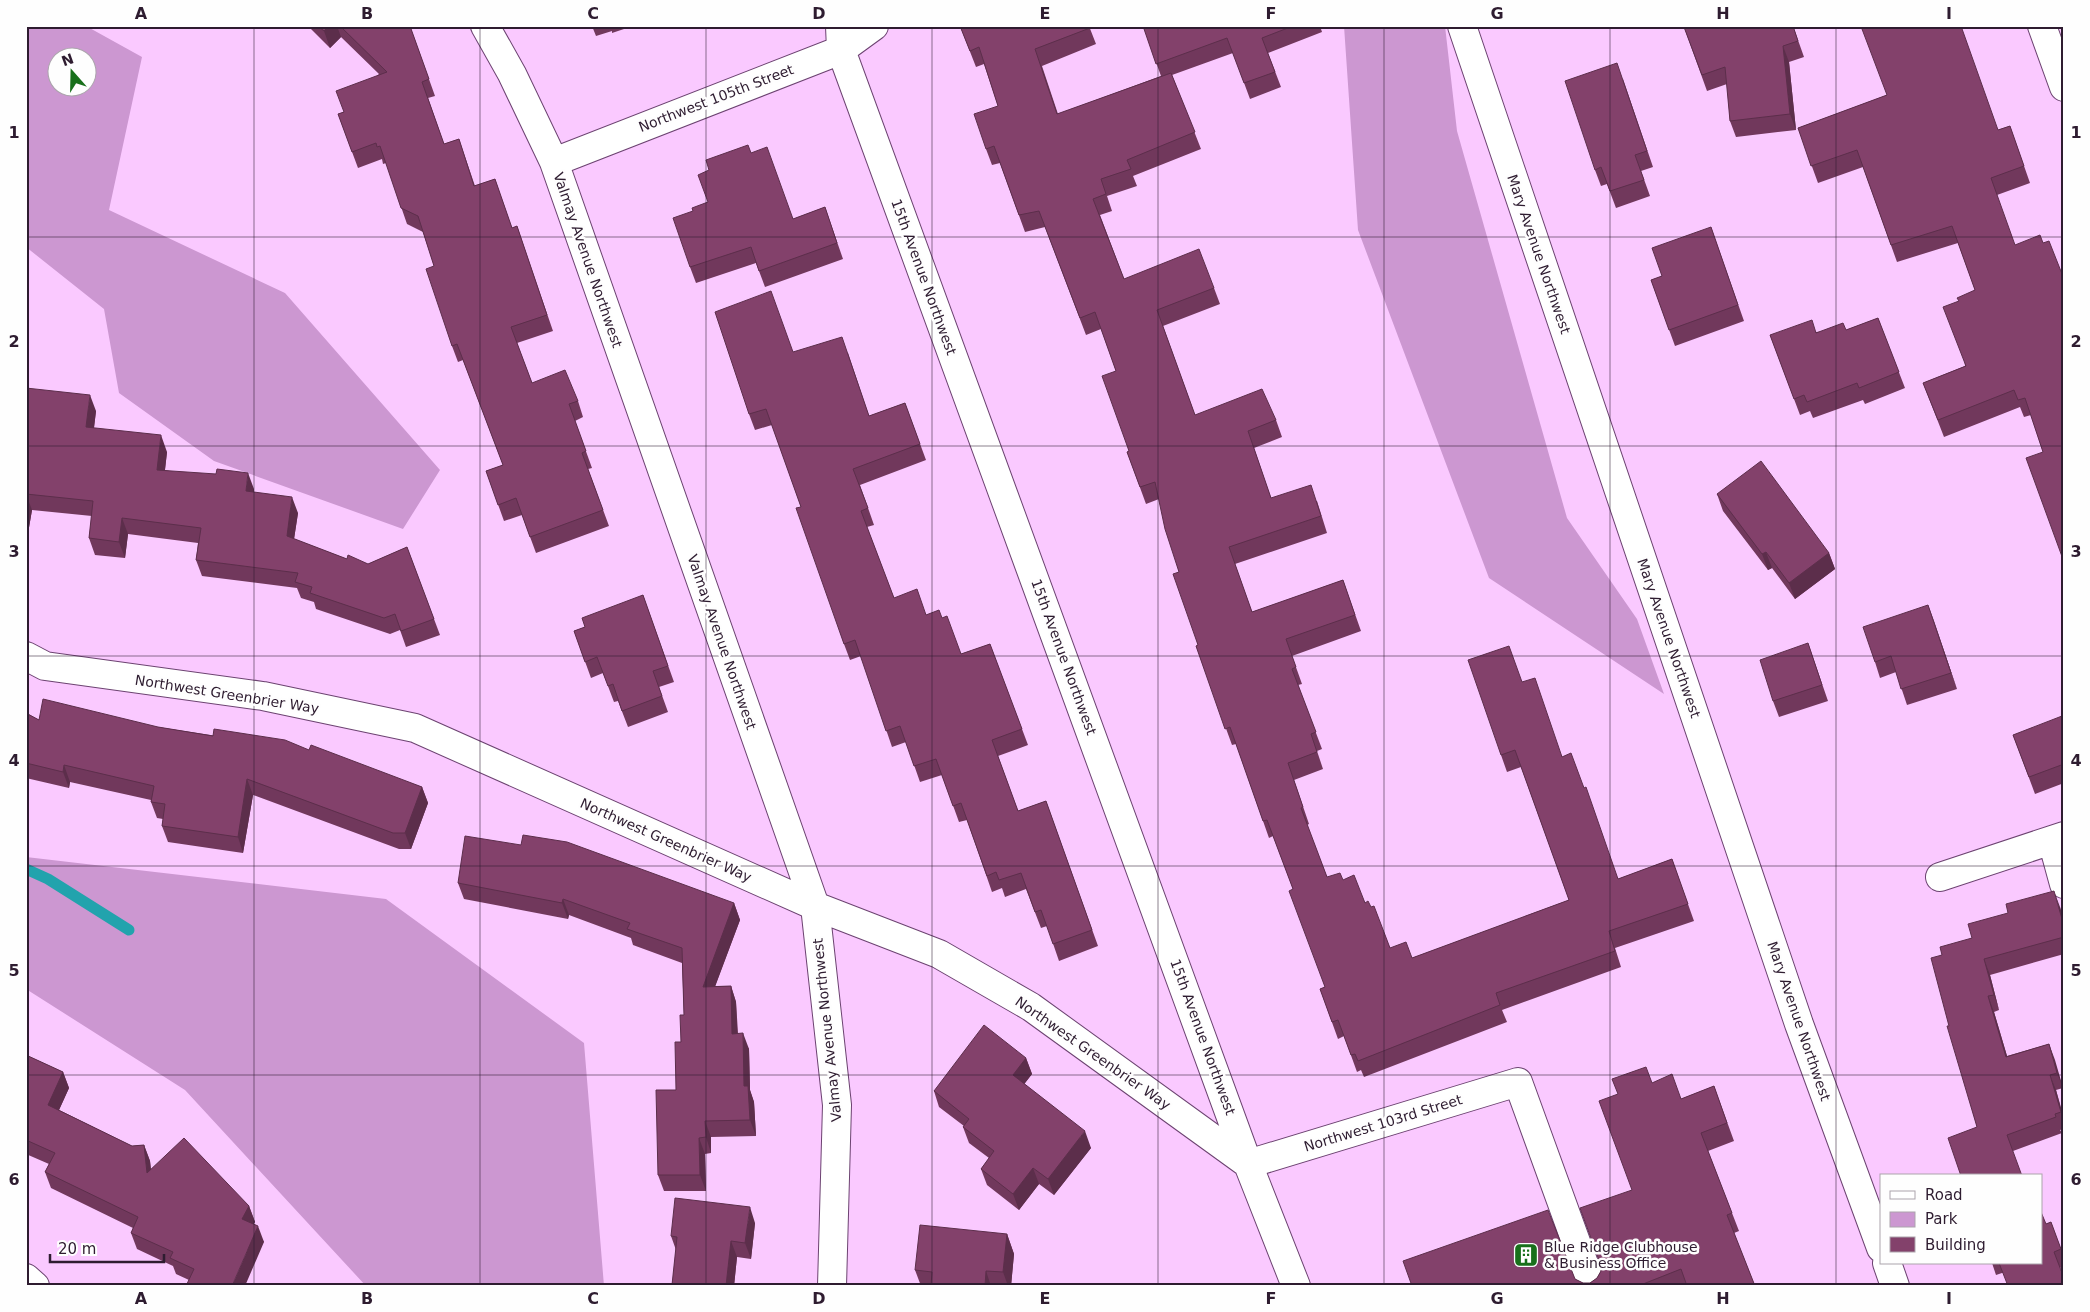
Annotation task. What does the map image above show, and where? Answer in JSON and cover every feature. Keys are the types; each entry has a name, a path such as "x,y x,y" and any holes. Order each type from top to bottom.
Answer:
{"street":[{"name":"Valmay Avenue Northwest","path":"485,26 512,74 554,162 814,906 838,1105 832,1286"},
{"name":"Northwest 105th Street","path":"554,162 840,38 874,26"},
{"name":"Mary Avenue Northwest","path":"1462,26 1799,1024 1880,1245"},
{"path":"2042,26 2064,87"},
{"name":"15th Avenue Northwest","path":"840,38 1248,1164 1296,1286"},
{"name":"Northwest Greenbrier Way","path":"26,656 45,666 263,696 415,728 814,906 939,954 1031,1007 1248,1164"},
{"path":"1940,877 2058,838 2064,884"},
{"name":"Northwest 103rd Street","path":"1248,1164 1518,1082 1592,1286"},
{"path":"1887,1264 1895,1286"},
{"path":"26,1278 35,1286"}],"green space":[{"path":"26,26 86,26 142,57 109,210 285,293 440,470 403,529 214,461 119,393 104,309 26,247"},
{"path":"1344,26 1445,26 1457,131 1567,518 1637,619 1664,694 1489,578 1358,230"},
{"path":"26,857 386,899 584,1043 604,1286 366,1286 185,1090 26,989"}],"building":[{"path":"318,26 329,26 324,31"},
{"path":"340,26 410,26 429,79 422,82 444,144 459,139 474,186 495,179 512,228 517,226 547,315 511,327 532,383 565,370 578,401 569,404 586,451 582,453 603,510 530,537 516,498 498,505 486,471 503,465 457,344 452,346 426,269 434,266 418,216 401,208 380,146 377,147 376,143 352,152 338,114 344,112 336,91 387,72"},
{"path":"960,26 1089,26 1090,28 1035,49 1057,114 1171,73 1195,132 1127,160 1131,169 1101,179 1106,194 1093,199 1124,279 1199,249 1214,288 1157,310 1195,415 1262,389 1276,420 1248,431 1271,498 1311,485 1321,516 1229,547 1252,612 1343,580 1355,615 1286,639 1296,667 1292,669 1316,732 1311,734 1317,752 1288,763 1303,807 1301,808 1327,877 1340,873 1343,880 1354,875 1365,903 1368,901 1371,907 1374,906 1390,948 1406,942 1412,958 1569,900 1515,750 1501,755 1468,660 1509,646 1522,682 1535,678 1562,757 1571,753 1584,788 1586,787 1618,879 1672,859 1688,904 1609,931 1615,951 1496,993 1500,1005 1358,1061 1355,1054 1351,1055 1338,1020 1332,1022 1320,989 1325,987 1289,891 1293,889 1267,820 1263,821 1230,727 1225,729 1196,646 1198,645 1173,574 1179,572 1165,529 1155,482 1140,487 1127,452 1129,451 1102,376 1116,371 1095,312 1080,318 1039,211 1019,215 994,146 986,149 974,114 998,106 979,47 970,51"},
{"path":"1143,26 1293,26 1262,38 1275,72 1244,83 1227,38 1156,64"},
{"path":"1685,26 1793,26 1798,41 1783,46 1790,114 1730,121 1725,67 1702,75"},
{"path":"1868,26 1961,26 1998,130 2010,126 2024,166 1991,178 2015,245 2040,235 2043,243 2049,241 2064,279 2064,562 2026,458 2043,452 2025,398 2018,400 2014,390 1938,420 1923,383 1966,366 1943,307 1959,301 1957,298 1975,290 1952,226 1891,245 1857,150 1811,166 1798,128 1887,95 1862,29"},
{"path":"1617,63 1647,151 1635,155 1644,180 1610,191 1601,167 1595,170 1565,81"},
{"path":"748,145 751,153 767,147 793,219 825,207 837,243 759,271 751,247 690,267 673,218 693,211 692,208 708,202 698,175 709,170 706,160"},
{"path":"1711,227 1738,305 1669,330 1651,280 1662,276 1652,248"},
{"path":"771,291 793,352 842,337 869,416 905,403 920,444 853,469 868,508 861,511 894,598 917,589 926,615 939,610 942,618 947,616 961,654 990,644 1022,729 992,740 1018,811 1046,801 1092,930 1053,944 1041,910 1035,912 1021,873 999,880 996,872 987,876 961,803 953,806 936,759 914,766 900,726 886,731 855,640 844,644 796,508 801,507 766,409 749,414 715,312"},
{"path":"1878,318 1899,372 1859,388 1857,383 1807,402 1804,395 1794,399 1770,335 1812,320 1816,333 1843,323 1846,330"},
{"path":"26,388 90,395 86,427 161,435 157,470 216,474 217,469 248,473 246,491 292,497 287,536 347,559 348,555 368,564 407,547 434,619 401,631 395,614 384,618 310,593 312,587 295,582 298,573 196,560 201,528 122,518 119,542 89,538 93,501 26,494"},
{"path":"1761,461 1829,553 1789,583 1766,552 1762,554 1717,494"},
{"path":"643,595 668,666 653,671 662,696 622,711 613,684 608,686 597,657 585,662 574,631 585,627 582,618"},
{"path":"1928,605 1951,673 1901,689 1891,656 1875,662 1863,627"},
{"path":"1808,643 1822,685 1773,701 1760,660"},
{"path":"43,699 158,727 213,736 214,729 285,740 309,750 311,745 422,787 405,833 393,833 247,779 238,837 162,826 165,804 151,802 154,786 64,765 63,772 26,763 26,713 39,720"},
{"path":"2062,716 2064,720 2064,764 2029,777 2013,735"},
{"path":"523,835 567,842 734,903 703,987 731,986 732,1034 743,1033 744,1086 748,1086 750,1120 705,1121 706,1137 699,1138 700,1175 658,1175 656,1090 676,1090 675,1042 681,1042 680,1015 684,1015 682,948 627,929 630,923 563,899 562,903 458,883 465,836 521,845"},
{"path":"2054,891 2064,926 2064,937 1984,959 1994,995 1988,996 2006,1057 2049,1044 2057,1073 2050,1075 2061,1112 2055,1114 2056,1117 2007,1135 2021,1174 1960,1174 1948,1138 1977,1127 1947,1026 1949,1026 1931,958 1942,955 1940,947 1972,938 1968,924 2008,913 2006,904"},
{"path":"984,1025 1026,1058 1013,1075 1085,1131 1048,1179 1033,1168 1013,1194 981,1169 994,1151 963,1127 969,1119 934,1091"},
{"path":"26,1055 63,1072 48,1105 132,1146 144,1145 147,1173 184,1138 249,1206 242,1219 258,1226 232,1286 186,1286 194,1269 170,1258 173,1252 131,1233 138,1217 45,1172 55,1153 26,1140"},
{"path":"1646,1067 1652,1083 1672,1074 1681,1099 1714,1086 1727,1123 1701,1133 1732,1213 1727,1215 1755,1286 1687,1286 1681,1269 1638,1286 1412,1286 1403,1261 1548,1210 1575,1279 1583,1283 1590,1283 1597,1278 1601,1271 1600,1263 1580,1208 1632,1190 1599,1101 1618,1094 1612,1079"},
{"path":"675,1198 750,1207 745,1243 731,1241 726,1286 672,1285 677,1237 671,1236"},
{"path":"2042,1214 2046,1224 2051,1222 2061,1249 2054,1252 2064,1278 2064,1286 2008,1286 1999,1264 2042,1264"},
{"path":"920,1225 1007,1234 1003,1272 986,1271 985,1286 931,1286 932,1272 915,1270"}],"waterway":[{"path":"26,869 48,879 129,930"}],"place":[{"name":"Blue Ridge Clubhouse & Business Office","path":"1526,1255"}]}
